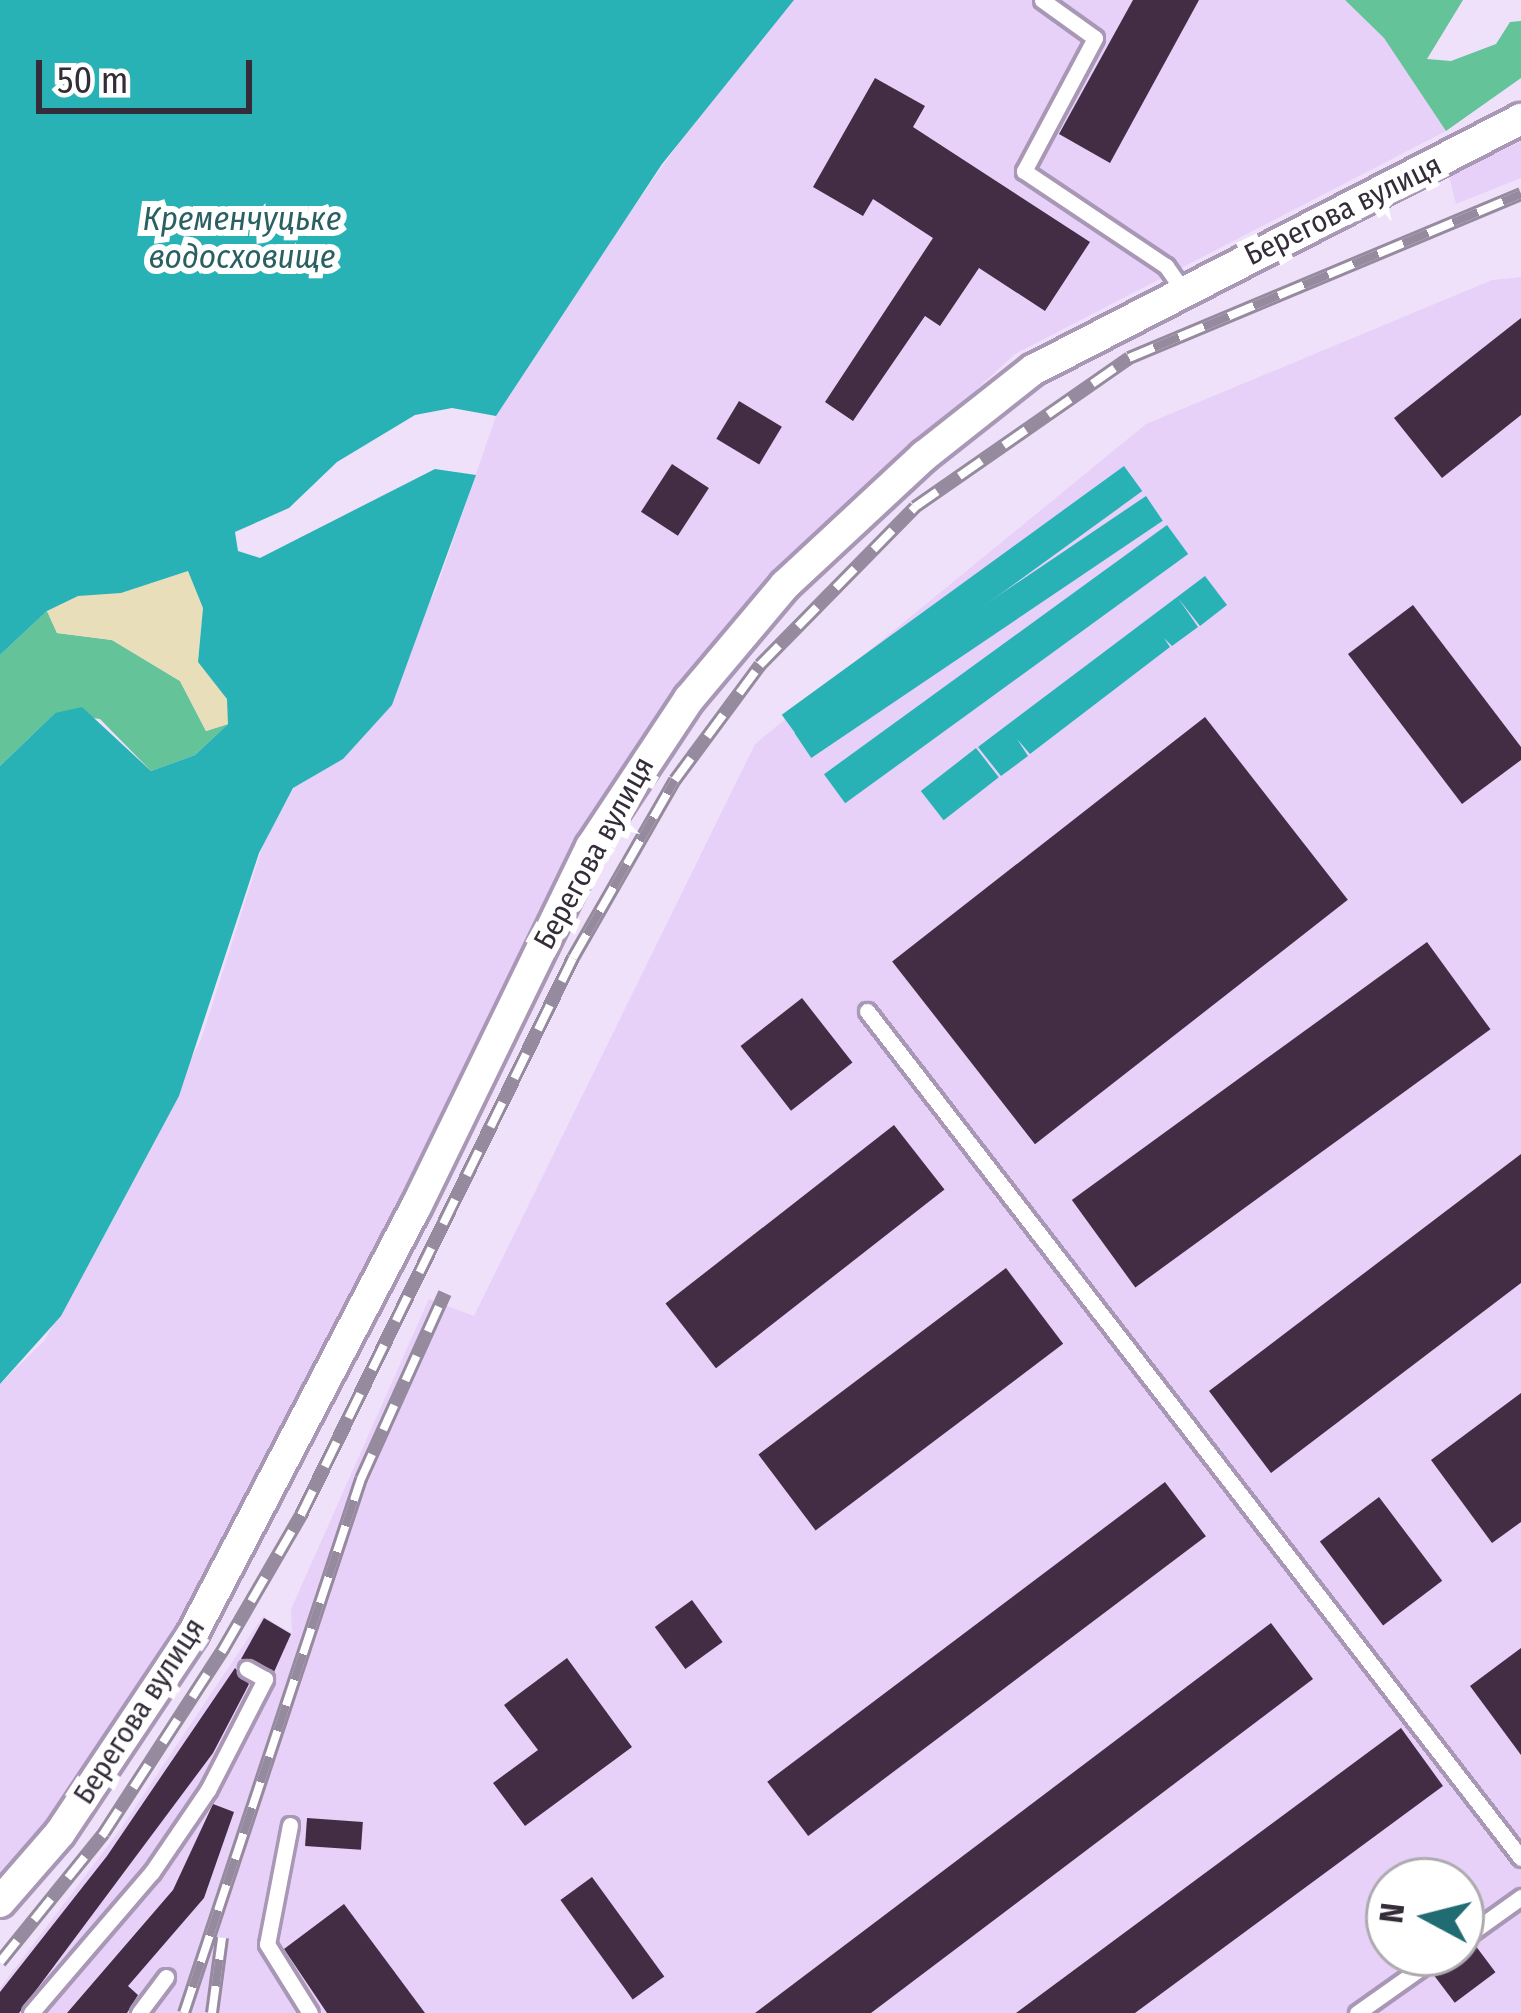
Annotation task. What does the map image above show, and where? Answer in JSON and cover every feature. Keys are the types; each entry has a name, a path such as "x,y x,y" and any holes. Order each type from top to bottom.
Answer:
{"street":[{"name":"Берегова вулиця","path":"0,1902 60,1833 191,1635 416,1207 591,847 647,755 785,585 906,472 1033,370 1521,119"}],"lane":[{"path":"1042,0 1095,38 1024,171 1166,266 1183,290"},
{"path":"868,1010 1521,1858"},
{"path":"31,2013 152,1872 208,1790 265,1678 247,1669"},
{"path":"290,1826 267,1944 310,2013"},
{"path":"1485,1923 1521,1897"},
{"path":"139,2013 166,1977"},
{"path":"1357,2013 1408,1977"}],"shaded area":[{"path":"794,0 1345,0 1384,38 1446,131 1015,354 916,445 646,752 302,1424 62,1808 0,1886 0,1384 44,1341 117,1212 202,1037 265,839 300,777 343,759 436,590 496,416 535,347 712,96"},
{"path":"1345,0 1463,0 1427,59 1451,61 1496,44 1510,22 1521,21 1521,78 1446,131 1384,38"},
{"path":"1521,141 1521,178 1456,204 1449,176"},
{"path":"1521,277 1521,2013 0,2013 0,1988 120,1830 263,1616 292,1633 291,1609 429,1299 474,1316 755,744 1146,424 1492,280"},
{"path":"47,611 57,633 112,640 180,681 206,731 228,724 195,755 151,771 100,719 55,713 0,766 0,655"}],"sand":[{"path":"188,571 203,607 198,662 228,699 228,724 206,731 180,681 112,640 57,633 47,611 66,601 63,591 121,593"}],"water":[{"name":"Кременчуцьке водосховище","path":"0,0 794,0 662,164 496,416 452,408 415,415 337,462 289,508 235,532 238,551 260,558 435,469 476,475 392,705 343,759 293,788 259,853 179,1096 61,1316 0,1384 0,766 55,713 82,707 151,771 195,755 228,724 227,699 198,662 203,608 188,571 121,593 78,596 47,611 0,655"},
{"path":"1124,466 1142,491 800,740 782,715"},
{"path":"1146,496 1163,521 811,758 794,733"},
{"path":"1167,525 1188,554 845,803 824,774"},
{"path":"1205,576 1227,605 1200,626 1178,598 1198,627 1172,646 1164,638 1170,647 1030,754 1017,739 1028,756 1001,776 978,747"},
{"path":"976,748 999,777 944,820 921,791"}],"building":[{"path":"1133,0 1199,0 1110,163 1059,134"},
{"path":"875,78 925,106 913,127 1090,242 1045,311 979,268 940,326 925,316 853,421 825,402 933,238 873,199 863,216 813,187"},
{"path":"1521,318 1521,415 1442,478 1394,418"},
{"path":"739,401 782,427 759,464 716,439"},
{"path":"672,464 709,488 678,536 641,512"},
{"path":"1413,605 1521,747 1521,760 1462,804 1348,654"},
{"path":"1205,717 1348,900 1035,1144 892,961"},
{"path":"1427,942 1490,1029 1135,1287 1072,1200"},
{"path":"802,998 852,1063 791,1111 741,1046"},
{"path":"894,1125 944,1190 716,1368 665,1304"},
{"path":"1521,1154 1521,1283 1271,1473 1209,1391"},
{"path":"1006,1268 1063,1344 816,1530 758,1455"},
{"path":"1521,1393 1521,1522 1492,1543 1431,1460"},
{"path":"1165,1482 1206,1536 808,1836 767,1782"},
{"path":"1379,1497 1442,1581 1383,1625 1320,1542"},
{"path":"692,1600 723,1642 685,1669 655,1627"},
{"path":"264,1618 291,1634 274,1672 241,1659"},
{"path":"1271,1623 1313,1679 871,2013 755,2013"},
{"path":"1521,1648 1521,1755 1470,1686"},
{"path":"567,1658 632,1747 525,1826 493,1783 538,1750 504,1705"},
{"path":"235,1668 249,1684 213,1753 19,2013 0,2013 0,1992 107,1856"},
{"path":"1401,1728 1443,1786 1135,2013 1016,2013"},
{"path":"213,1804 234,1812 204,1898 128,1986 138,1995 127,2013 67,2013 173,1890"},
{"path":"307,1818 363,1822 361,1850 305,1846"},
{"path":"592,1877 664,1977 633,1999 560,1900"},
{"path":"344,1904 425,2013 327,2013 284,1949"},
{"path":"1485,1958 1495,1972 1455,2003 1435,1977 1485,1977"}],"railway":[{"path":"0,1962 104,1833 224,1648 301,1515 573,958 675,780 760,665 915,507 1129,358 1521,194"},
{"path":"184,2013 361,1479 445,1293"},
{"path":"212,2013 222,1938"}]}
